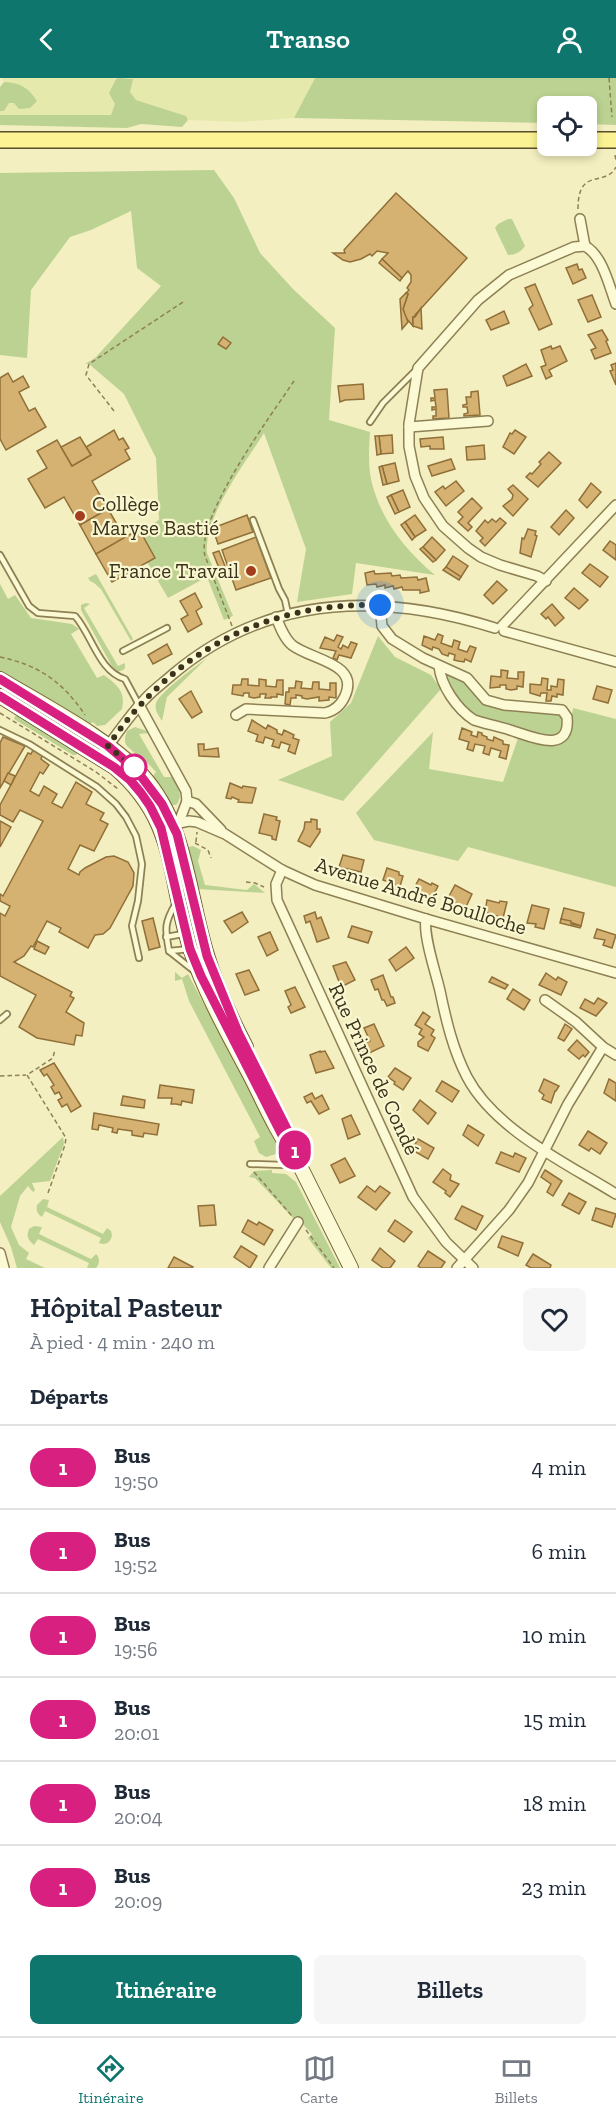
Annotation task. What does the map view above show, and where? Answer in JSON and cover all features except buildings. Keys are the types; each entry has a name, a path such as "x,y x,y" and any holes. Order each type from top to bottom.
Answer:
{"main road":[{"path":"0,140 537,140"},
{"path":"597,143 615,148"},
{"path":"0,679 104,752 150,806 171,825 180,843 207,956 229,1009 287,1129 297,1159 351,1268"},
{"path":"0,696 104,752"},
{"path":"171,825 178,898 190,949 201,976 288,1147 297,1159"}],"street":[{"path":"580,219 585,246"},
{"path":"546,581 481,557 443,526 427,504 415,476 410,454 409,427 418,368 478,300 499,282 509,275 574,246 585,246 593,252 616,304"},
{"path":"409,427 488,421"},
{"path":"500,628 616,505"},
{"path":"104,752 139,705 189,662 235,633 288,614 342,605 380,605 431,611 500,628 616,662"},
{"path":"380,605 382,626 392,639 439,666 467,678 490,702 562,710 567,717 566,730 560,738 548,741 474,720 466,715 454,700 440,674 439,666"},
{"path":"236,715 246,709 331,712 346,694 349,685 344,671 294,647 285,637 276,617"},
{"path":"139,705 186,790 187,801 171,825"},
{"path":"187,801 196,804 225,834"},
{"path":"171,825 197,822 225,834"},
{"name":"Avenue André Boulloche","path":"225,834 282,870 329,890 426,920 616,973"},
{"name":"Rue Prince de Condé","path":"282,870 276,884 277,900 413,1197 446,1242 473,1268"},
{"path":"426,920 425,925 448,1029 468,1080 493,1113 522,1136 616,1194"},
{"path":"545,1000 616,1055"},
{"path":"458,1268 509,1210 528,1183 571,1098 603,1047"},
{"path":"269,1268 298,1222"},
{"path":"0,1253 4,1268"}],"lane":[{"path":"370,422 383,403 418,368"},
{"path":"253,520 285,600 288,614"},
{"path":"0,555 29,606 38,613 75,616 104,663 116,677 124,679 139,705"},
{"path":"123,651 167,628"},
{"path":"0,730 29,744 97,787 116,804 126,817 136,836 141,864 138,901 132,926 139,958"},
{"path":"178,898 167,918 165,928 169,951 201,976"},
{"path":"166,937 187,934 196,940 217,997 229,1009"},
{"path":"169,951 190,949"},
{"path":"0,1020 7,1014"},
{"path":"250,1164 284,1165 297,1159"}],"path":[{"path":"609,78 612,117"},
{"path":"615,148 616,161"},
{"path":"580,219 578,207 584,184 610,174 616,166"},
{"path":"114,411 86,375 89,364 183,302"},
{"path":"235,633 205,556 204,539 211,517 244,456 294,381"},
{"path":"0,657 16,660 46,674 64,687 89,720"},
{"path":"197,831 194,843 208,850 210,858"},
{"path":"246,882 264,887"},
{"path":"0,1076 27,1076 53,1058 55,1049"},
{"path":"27,1076 66,1138 48,1193"},
{"path":"250,1164 256,1176 311,1236 334,1268"}],"green space":[{"path":"2,78 119,78 115,79 115,104 111,115 38,116 0,115 0,111 4,111 9,103 15,103 13,82 4,82"},
{"path":"132,78 315,78 294,118 241,122 188,120 186,116 136,100 130,92"},
{"path":"315,78 616,78 616,125 597,124 597,96 537,96 537,123 294,118"},
{"path":"116,79 133,79 130,92 136,100 186,116 188,120 182,127 141,124 127,128 0,125 0,115 111,115 115,104 109,93"},
{"path":"4,82 23,87 37,101 30,108 19,109 14,103 9,103 4,111 0,111 0,87"},
{"path":"214,170 234,198 260,253 294,290 335,328 329,420 370,432 370,473 380,507 404,544 435,575 356,563 352,594 297,602 306,549 264,433 227,490 212,523 208,538 207,553 233,616 224,620 207,577 168,598 132,536 159,520 156,458 124,394 89,364 85,364 95,358 161,286 137,268 131,211 70,237 31,290 27,358 0,355 0,173"},
{"path":"508,219 512,219 525,246 518,253 508,255 495,228"},
{"path":"96,574 133,639 131,641 101,589 88,578"},
{"path":"0,584 8,599 15,595 31,618 72,624 79,629 71,634 97,678 104,675 116,685 123,698 122,709 105,725 97,726 93,722 87,726 0,671"},
{"path":"90,604 84,608 118,666 125,663 123,670 117,672 114,670 81,610 81,605"},
{"path":"378,636 395,657 431,675 441,689 343,801 278,780 332,756 330,722 351,703"},
{"path":"207,658 167,697 162,721 156,708 159,698"},
{"path":"445,672 463,680 486,704 493,707 558,713 562,715 565,725 559,735 546,738 474,716 455,696 448,684"},
{"path":"0,684 87,738 85,742 0,691"},
{"path":"573,708 616,719 616,887 468,847 458,861 374,840 356,813 433,732 429,769 503,782 518,738 542,743 558,743 567,733"},
{"path":"15,716 23,716 79,750 76,755 73,755 14,719"},
{"path":"135,727 149,733 139,734 164,777 172,777 176,783 180,798 176,805 171,805 153,776 156,772 141,756 138,757 125,744 127,731"},
{"path":"193,846 201,850 198,861 205,885 247,890 254,884 265,893 198,889 188,847"},
{"path":"175,972 182,978 188,974 278,1144 276,1154 266,1157 259,1153 254,1141 260,1137 189,1001 182,979 175,981"},
{"path":"63,1137 64,1144 50,1181 32,1183 35,1190 33,1192 28,1186 20,1196 11,1227 19,1245 29,1253 26,1259 45,1268 17,1268 0,1222 0,1196"},
{"path":"272,1170 272,1173 286,1174 296,1182 340,1268 331,1268 308,1238 312,1234 296,1217 294,1219 255,1178 249,1177 254,1171"},
{"path":"43,1199 49,1200 47,1207 103,1234 107,1228 111,1231 111,1240 106,1244 99,1243 101,1238 45,1211 42,1217 38,1213 37,1205"},
{"path":"34,1226 42,1227 39,1234 91,1259 96,1254 99,1262 96,1268 87,1268 89,1263 38,1239 34,1245 29,1240 28,1234 29,1229"}],"bus line":[{"name":"1","path":"0,679 108,746 126,760 151,786 177,834 207,956 238,1032 287,1129 296,1158 288,1147 230,1036 201,976 190,949 164,837 150,806 130,780 114,767 0,696"}],"place":[{"name":"Collège Maryse Bastié","path":"80,516"},
{"name":"France Travail","path":"251,571"}],"route":[{"path":"134,767 137,771 108,746 147,697 178,670 211,647 235,633 302,610 342,605 380,605"}]}
